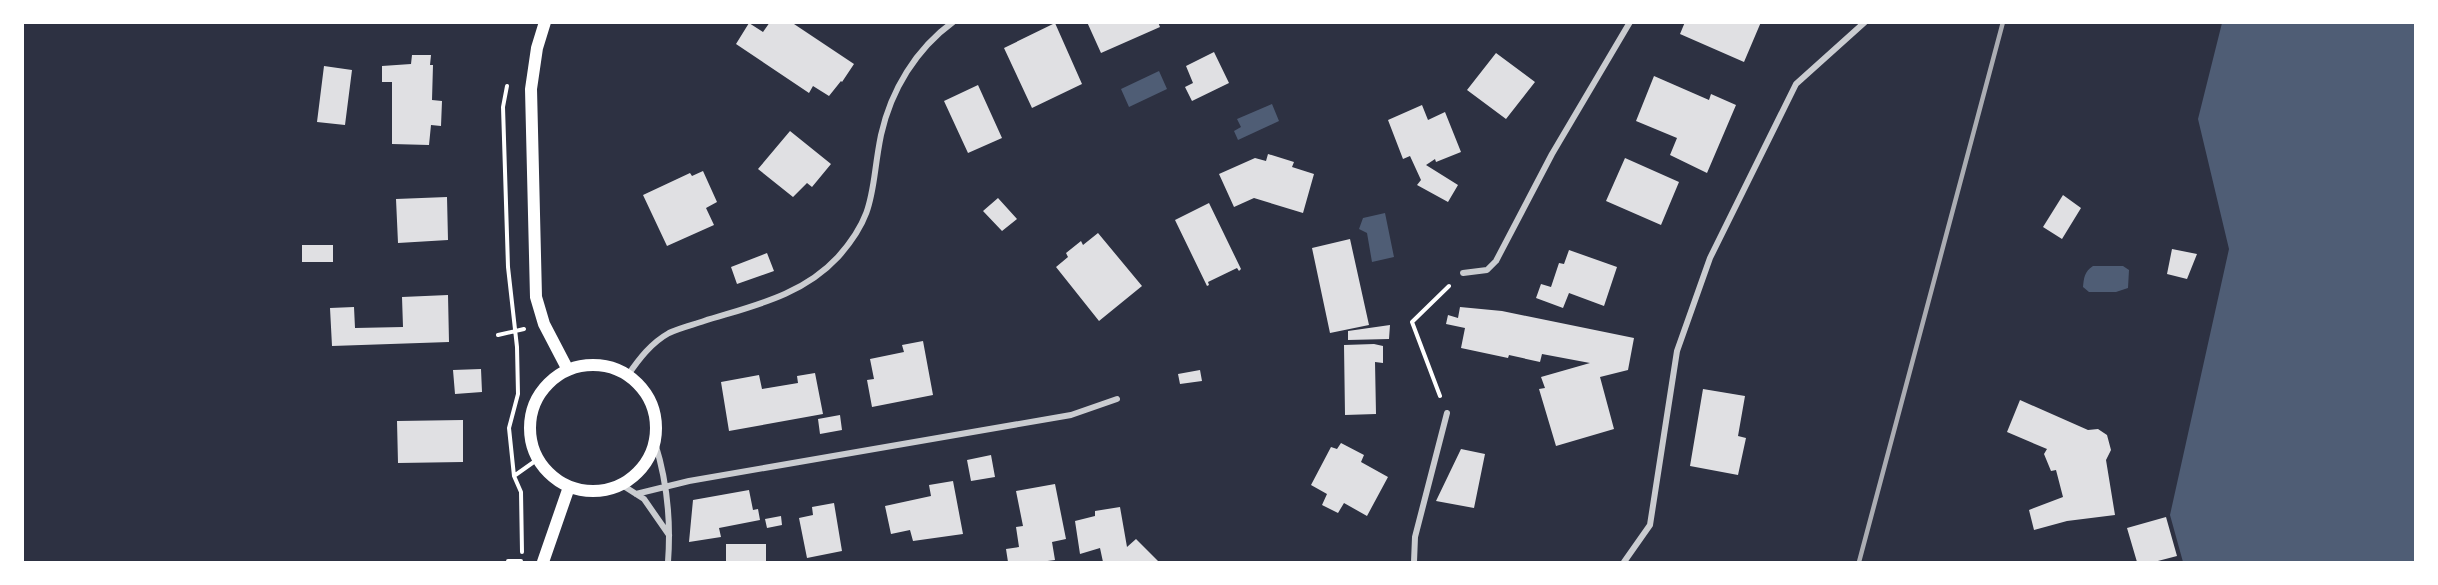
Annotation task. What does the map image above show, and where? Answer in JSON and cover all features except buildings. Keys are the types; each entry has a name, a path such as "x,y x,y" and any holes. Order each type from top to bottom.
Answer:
{"main road":[{"path":"545,22 537,48 531,89 536,297 544,324 568,370"},
{"path":"588,365 609,367 628,375 642,388 652,405 657,423 655,442 648,460 637,474 622,484 605,490 586,491 569,487 551,476 538,459 531,439 531,418 537,398 550,381 568,370 588,365"},
{"path":"543,562 569,487"}],"street":[{"path":"628,375 648,349 670,332 789,294 817,277 838,257 861,227 871,203 881,135 901,81 917,55 936,34 953,22"},
{"path":"1463,273 1487,270 1496,261 1552,154 1630,22"},
{"path":"1624,562 1650,525 1677,351 1710,258 1796,84 1865,22"},
{"path":"636,494 1071,415 1117,399"},
{"path":"1414,562 1415,537 1447,413"},
{"path":"655,442 666,487 668,562"},
{"path":"622,484 644,499 669,536"}],"path":[{"path":"1447,413 1412,322 1463,273"},
{"path":"522,562 521,492 514,476 538,459"}],"water":[{"path":"2222,23 2415,23 2415,562 2183,562 2170,515 2229,249 2198,119"},
{"path":"1159,71 1167,89 1129,107 1121,89"},
{"path":"1272,104 1279,121 1238,140 1234,131 1241,127 1237,119"},
{"path":"1385,213 1394,257 1372,262 1367,233 1359,229 1363,218"},
{"path":"2093,266 2123,266 2129,270 2128,288 2116,292 2089,292 2083,287 2086,273"}],"railway":[{"path":"1859,562 2003,22"}]}
